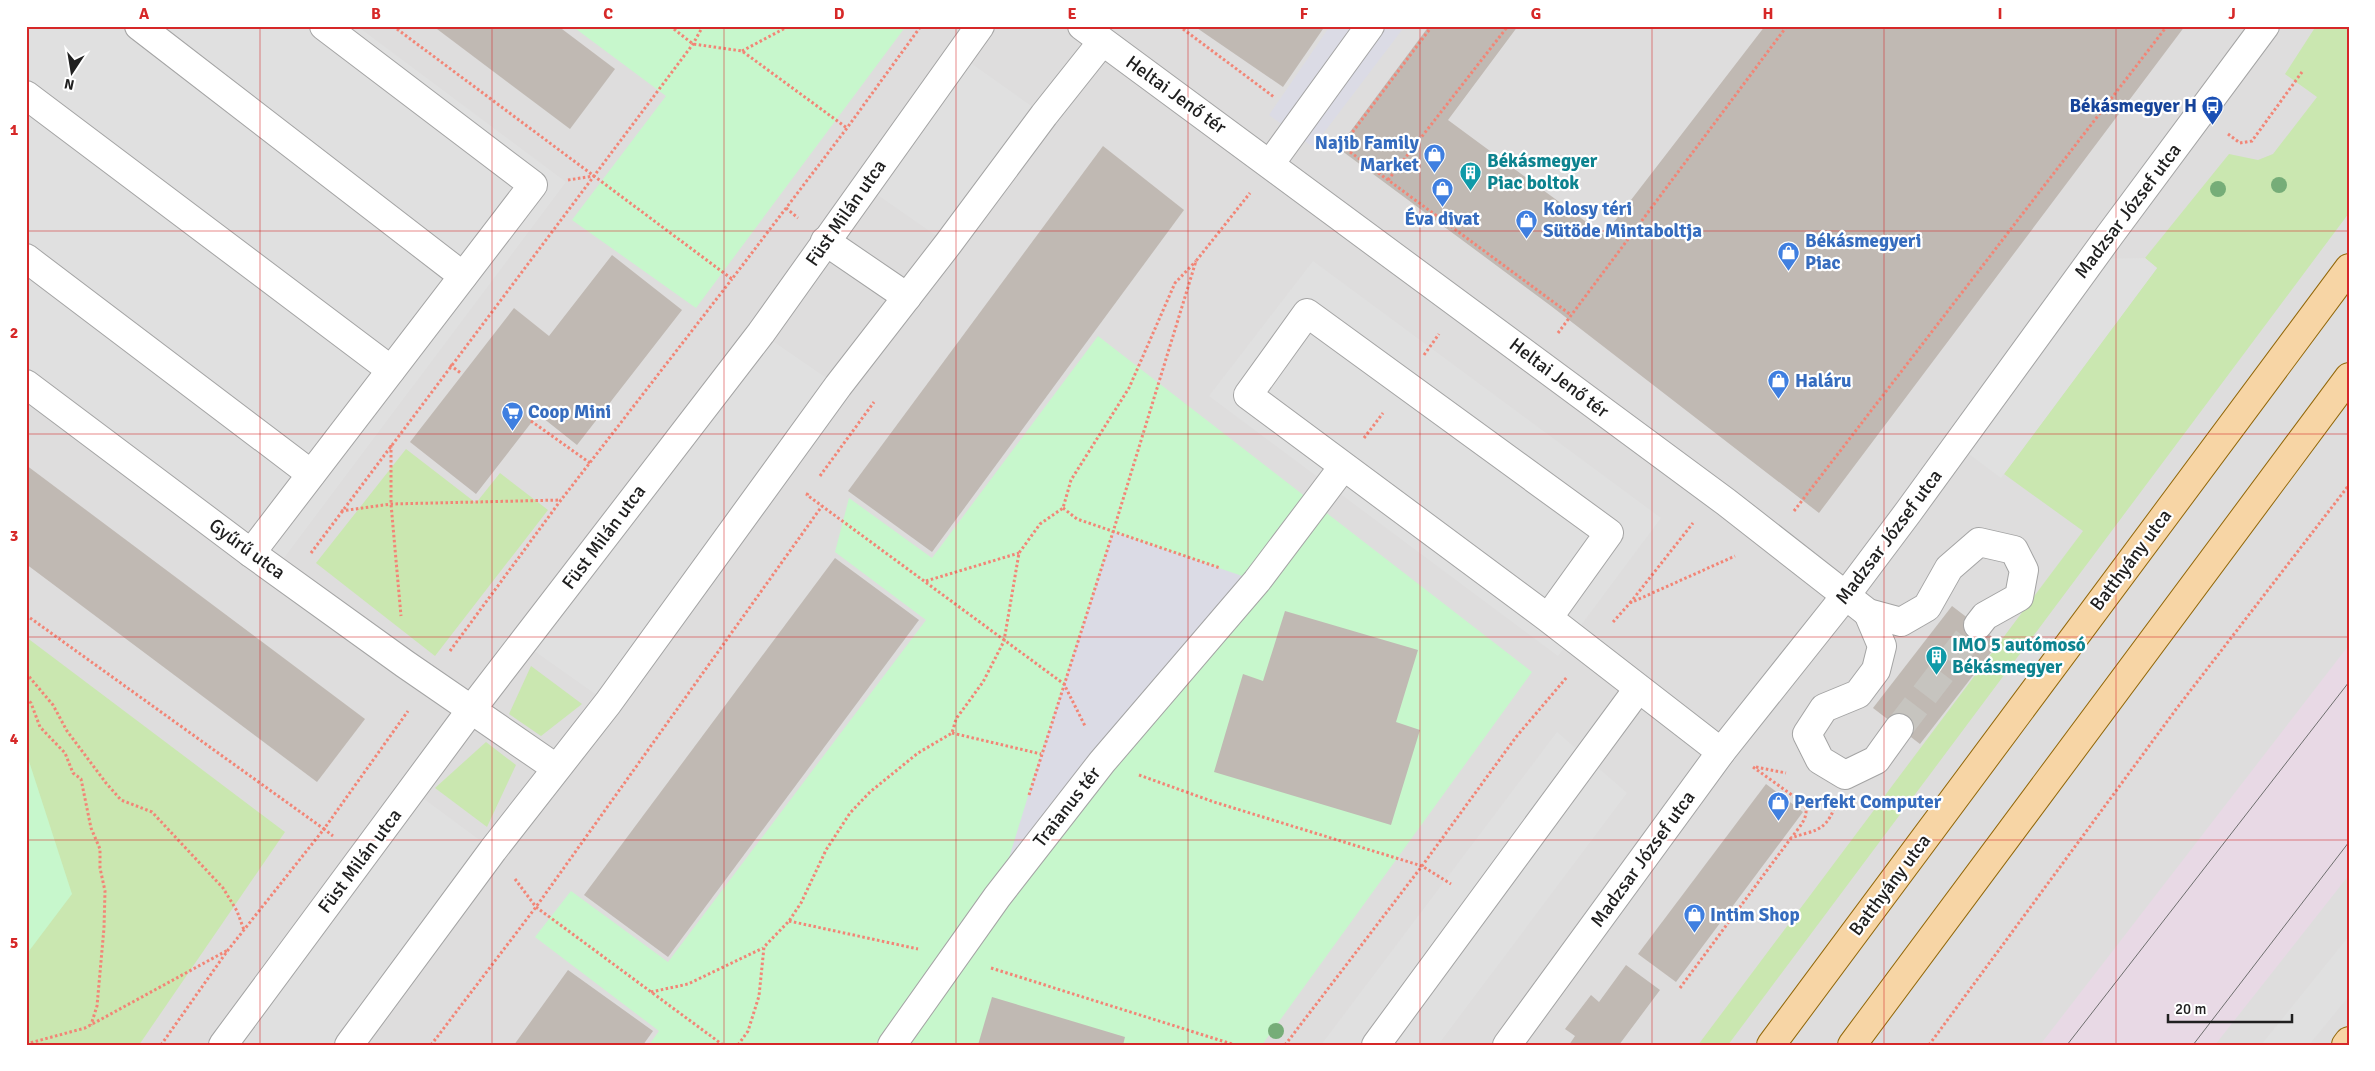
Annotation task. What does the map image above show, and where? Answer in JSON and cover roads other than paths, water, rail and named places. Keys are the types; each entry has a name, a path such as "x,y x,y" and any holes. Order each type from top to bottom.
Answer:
{"main road":[{"name":"Batthyány utca","path":"1771,1045 2349,268"},
{"path":"1852,1045 2349,377"},
{"path":"2346,1045 2349,1041"}],"street":[{"path":"139,26 463,276"},
{"path":"251,553 533,185 324,26"},
{"name":"Füst Milán utca","path":"223,1045 471,710 761,333 980,26"},
{"path":"1270,164 1370,26"},
{"name":"Madzsar József utca","path":"1507,1045 1721,752 1846,595 2265,26"},
{"path":"349,1045 556,768 608,703 838,386 1044,115 1092,34"},
{"name":"Heltai Jenő tér","path":"1092,34 1528,354 1774,539 1868,613"},
{"path":"26,95 391,370"},
{"path":"825,241 907,297"},
{"path":"26,258 311,474"},
{"path":"1548,618 1608,533 1307,313 1248,395 1548,618 1721,752"},
{"name":"Gyűrű utca","path":"26,384 251,553 405,664 556,768"},
{"name":"Traianus tér","path":"892,1045 997,897 1102,762 1257,581 1343,467"},
{"path":"1868,613 1901,622 1927,607 1949,568 1979,542 2014,550 2024,570 2019,596 1986,616 1978,625"},
{"path":"1868,613 1882,646 1876,670 1858,694 1824,708 1807,734 1820,760 1845,775 1876,760 1899,728"},
{"path":"1376,1045 1638,689"}],"tunnel":[{"path":"1899,728 1978,625"}],"tram line":[{"path":"2067,1045 2349,682"},
{"path":"2193,1045 2349,842"}],"place":[{"name":"Békásmegyer H","path":"2213,125"},
{"name":"Najib Family Market","path":"1435,173"},
{"name":"Békásmegyer Piac boltok","path":"1471,191"},
{"name":"Éva divat","path":"1442,207"},
{"name":"Kolosy téri Sütöde Mintaboltja","path":"1527,239"},
{"name":"Békásmegyeri Piac","path":"1789,271"},
{"name":"Haláru","path":"1779,400"},
{"name":"Coop Mini","path":"512,431"},
{"name":"IMO 5 autómosó Békásmegyer","path":"1936,675"},
{"name":"Perfekt Computer","path":"1778,821"},
{"name":"Intim Shop","path":"1694,934"}]}
